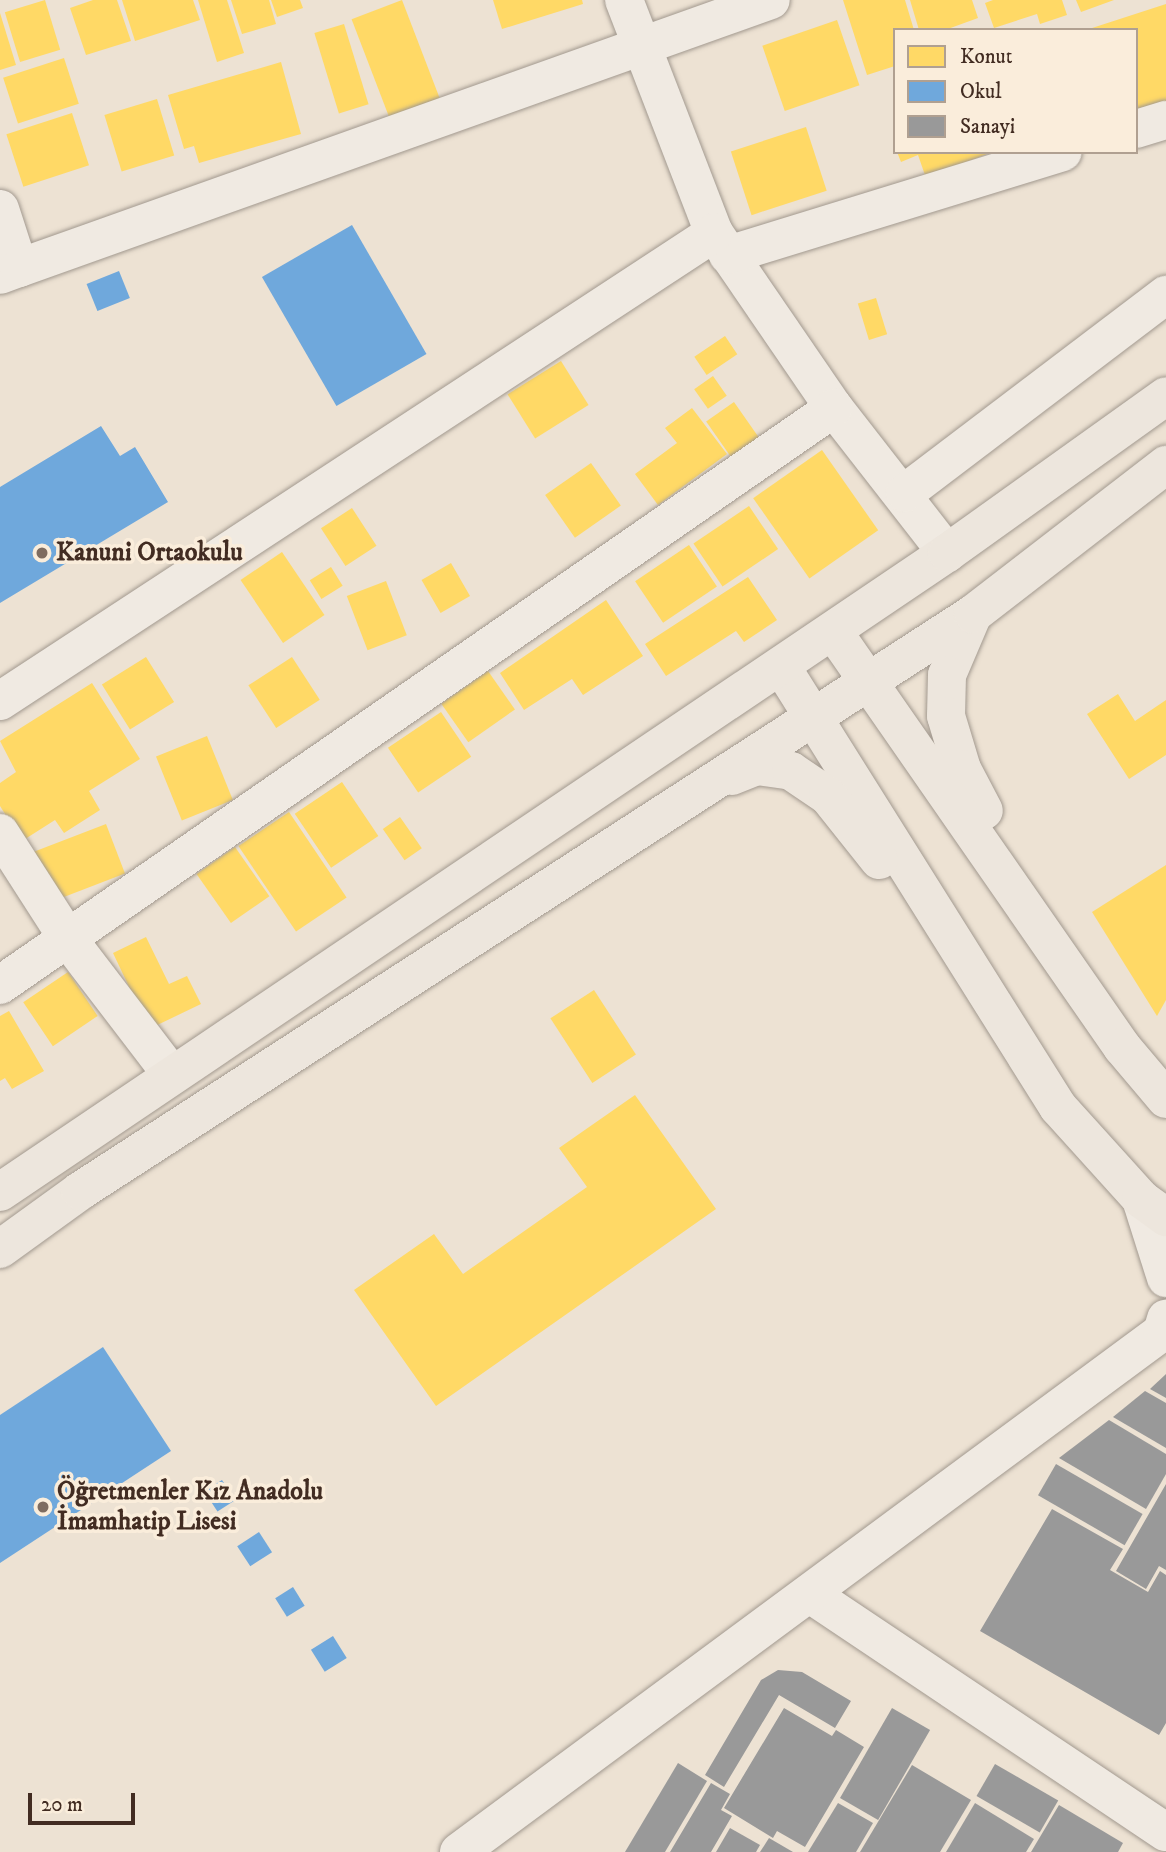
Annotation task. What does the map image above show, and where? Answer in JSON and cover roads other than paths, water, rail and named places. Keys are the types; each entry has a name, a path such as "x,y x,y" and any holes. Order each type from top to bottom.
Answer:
{"main road":[{"path":"0,1192 833,631 1166,396"},
{"path":"0,1249 80,1191 973,614 1166,465"},
{"path":"973,614 947,675 946,716 962,769 1061,955"},
{"path":"833,631 1061,955 1122,1047 1166,1099"},
{"path":"781,666 985,996 1058,1107 1153,1208"},
{"path":"713,783 757,766 791,771 828,796 985,996"}],"street":[{"path":"624,0 721,244 834,408 905,493 947,553"},
{"path":"0,209 10,271 771,0"},
{"path":"1138,128 1166,120"},
{"path":"0,701 721,244 1055,154"},
{"path":"905,493 1166,295"},
{"path":"0,985 834,408"},
{"path":"0,833 68,939 172,1075"},
{"path":"1153,1208 1166,1278"},
{"path":"459,1852 1162,1332 1166,1319"},
{"path":"810,1594 1166,1832"},
{"path":"1159,1852 1166,1841"}],"place":[{"name":"Kanuni Ortaokulu","path":"42,553"},
{"name":"Öğretmenler Kız Anadolu İmamhatip Lisesi","path":"43,1507"}]}
